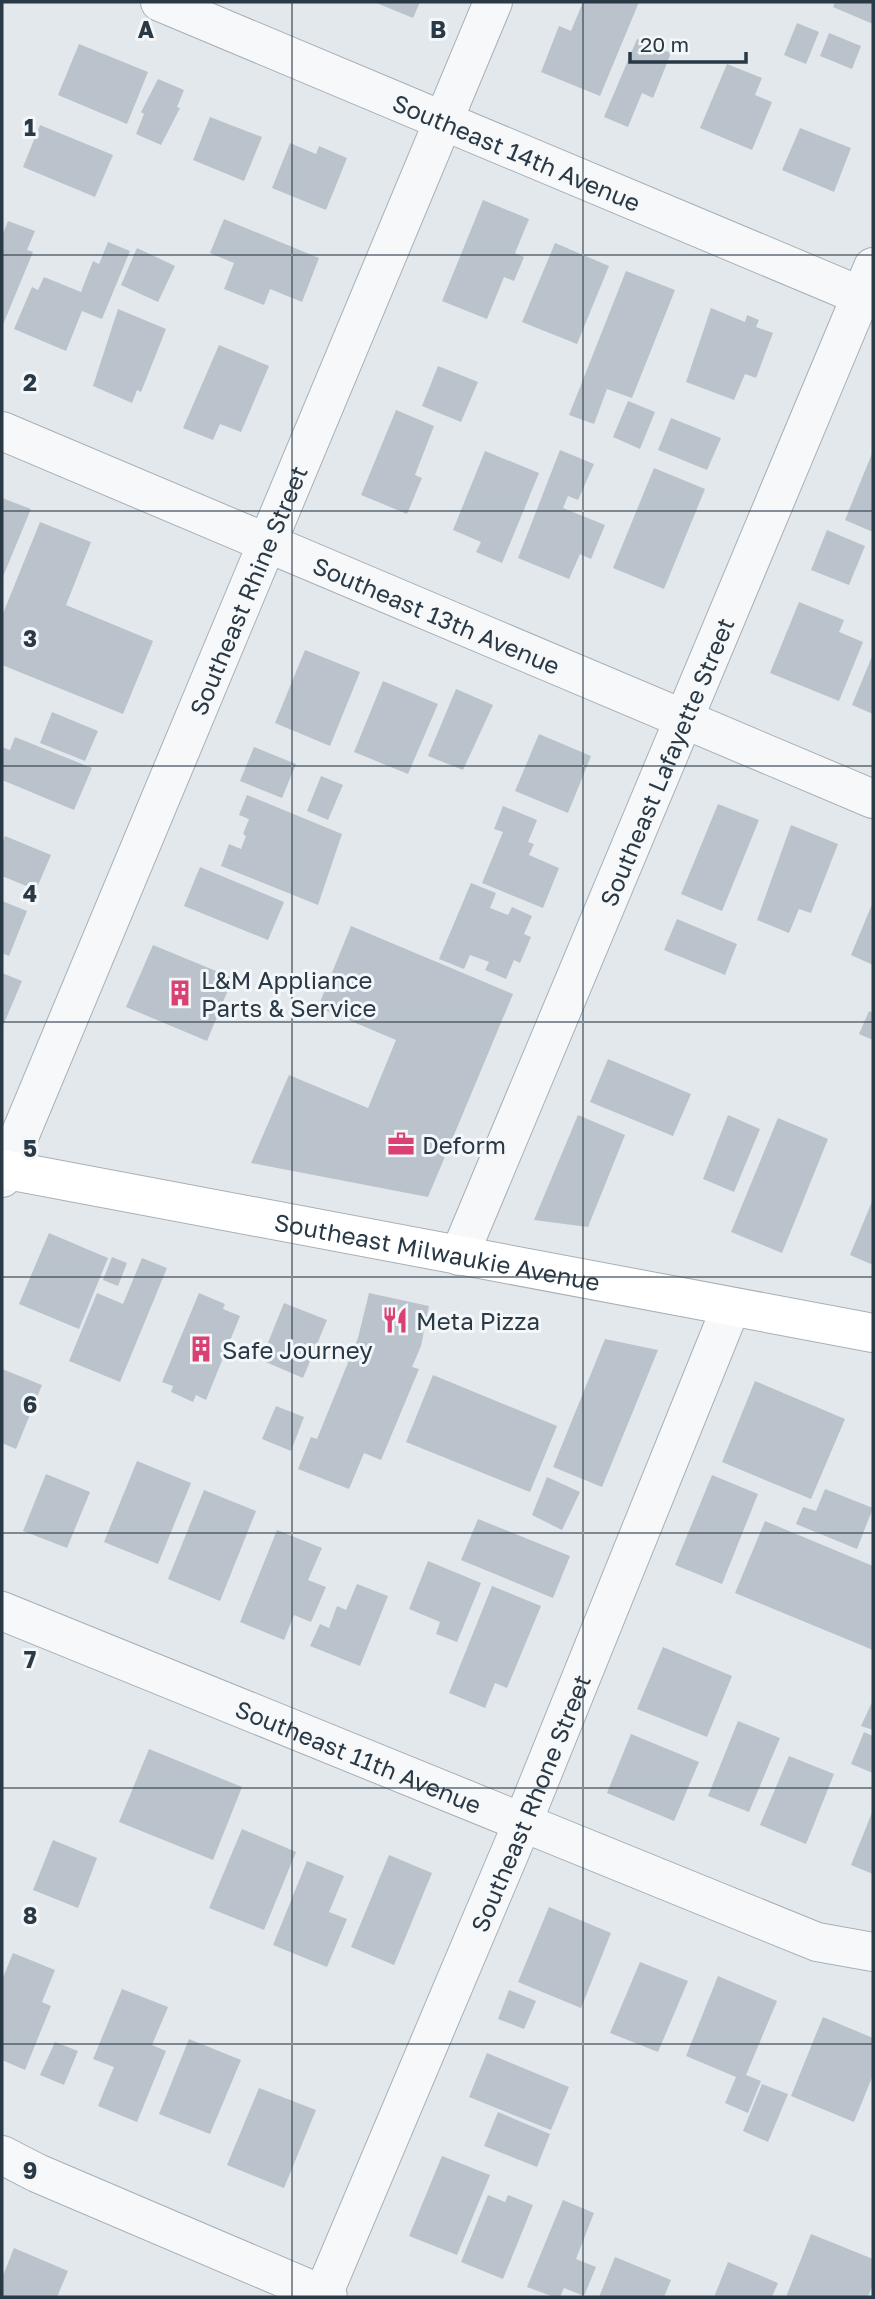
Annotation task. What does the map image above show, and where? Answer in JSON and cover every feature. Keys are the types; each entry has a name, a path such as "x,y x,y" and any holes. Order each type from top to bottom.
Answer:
{"main road":[{"name":"Southeast Milwaukie Avenue","path":"3,1172 873,1333"}],"street":[{"name":"Southeast 14th Avenue","path":"160,2 444,120 869,288"},
{"name":"Southeast Rhine Street","path":"3,1172 493,2"},
{"name":"Southeast Lafayette Street","path":"459,1256 683,720 869,288"},
{"name":"Southeast 13th Avenue","path":"2,431 873,799"},
{"name":"Southeast Rhone Street","path":"325,2297 522,1824 731,1307"},
{"name":"Southeast 11th Avenue","path":"2,1611 817,1942 873,1952"},
{"path":"2,2155 37,2173 325,2297"}],"building":[{"path":"374,2 420,2 413,18"},
{"path":"583,2 639,2 600,96 541,72 559,26 571,31"},
{"path":"835,2 873,2 873,24 833,7"},
{"path":"797,23 819,32 806,64 784,55"},
{"path":"829,33 861,46 852,69 820,56"},
{"path":"637,39 671,53 653,98 642,93 628,127 604,117"},
{"path":"79,44 148,72 127,124 58,95"},
{"path":"727,64 762,78 755,95 772,102 752,150 700,128"},
{"path":"158,79 184,90 177,107 180,108 161,145 136,134 144,114 141,112"},
{"path":"210,117 262,137 244,181 193,160"},
{"path":"40,125 113,155 95,197 23,167"},
{"path":"800,128 851,148 834,192 782,170"},
{"path":"290,143 316,154 319,146 347,158 326,210 272,188"},
{"path":"483,200 529,219 515,253 524,257 514,281 504,277 487,319 442,301"},
{"path":"224,219 319,258 302,302 270,289 264,305 224,289 234,263 210,253"},
{"path":"8,221 35,231 27,250 33,252 2,327 2,236"},
{"path":"108,242 130,251 102,319 82,311 66,351 14,329 32,287 38,290 44,277 81,292 93,261 99,264"},
{"path":"555,243 609,266 577,344 522,322"},
{"path":"137,248 175,266 158,302 121,285"},
{"path":"626,271 675,290 632,398 607,389 594,424 569,415"},
{"path":"711,308 745,322 747,315 759,320 756,327 773,333 756,378 745,374 734,400 686,382"},
{"path":"118,309 166,329 141,392 137,390 132,403 93,386"},
{"path":"219,345 269,366 241,432 220,424 213,440 183,428"},
{"path":"438,366 478,382 461,422 422,406"},
{"path":"628,401 655,412 640,449 613,437"},
{"path":"396,410 434,426 415,475 422,478 407,514 361,495"},
{"path":"671,418 721,438 707,470 658,450"},
{"path":"560,450 594,464 578,500 568,496 563,508 605,525 591,559 580,554 569,579 518,558"},
{"path":"485,451 539,473 502,563 476,552 481,542 453,530"},
{"path":"873,451 873,532 845,520"},
{"path":"654,468 705,489 664,589 613,568"},
{"path":"2,498 31,509 2,579"},
{"path":"40,522 91,542 66,605 153,641 123,714 2,665 2,616"},
{"path":"827,530 865,546 849,585 811,570"},
{"path":"799,602 844,620 839,632 863,642 839,701 770,673"},
{"path":"305,650 360,672 330,746 275,723"},
{"path":"873,654 873,714 852,705"},
{"path":"383,681 438,704 408,774 354,752"},
{"path":"456,689 493,705 463,770 428,756"},
{"path":"52,712 98,731 85,761 40,743"},
{"path":"539,734 591,756 568,813 515,791"},
{"path":"15,737 92,768 74,810 2,780 2,747 10,750"},
{"path":"254,747 296,764 282,798 240,781"},
{"path":"321,776 343,785 328,820 307,811"},
{"path":"247,795 342,834 318,905 221,866 229,844 241,849 246,836 243,834 249,819 239,815"},
{"path":"718,804 759,820 722,911 681,894"},
{"path":"503,806 537,820 528,842 534,844 529,855 559,868 543,908 482,883 503,832 494,829"},
{"path":"791,825 838,844 811,913 799,909 789,933 757,920"},
{"path":"5,836 51,855 36,890 2,876 2,843"},
{"path":"200,867 284,902 268,940 184,906"},
{"path":"471,883 496,893 490,908 508,915 512,907 532,916 524,934 531,937 520,963 514,960 506,979 485,970 489,962 470,955 464,969 439,959"},
{"path":"2,901 27,911 9,956 2,953"},
{"path":"873,902 873,965 851,955"},
{"path":"677,919 737,944 725,975 664,950"},
{"path":"351,926 513,994 428,1197 251,1163 289,1075 368,1108 396,1040 318,1007"},
{"name":"L&M Appliance Parts & Service","path":"153,945 233,978 207,1041 126,1007"},
{"path":"2,973 22,981 2,1028"},
{"path":"869,1011 873,1013 873,1040 859,1034"},
{"path":"608,1059 691,1094 673,1136 590,1102"},
{"path":"578,1115 625,1135 588,1227 534,1220"},
{"path":"728,1115 760,1129 734,1192 703,1179"},
{"path":"778,1118 828,1139 782,1253 731,1232"},
{"path":"873,1199 873,1265 850,1255"},
{"path":"49,1233 108,1258 79,1329 19,1304"},
{"path":"112,1257 127,1263 118,1286 103,1280"},
{"path":"142,1258 167,1268 120,1382 69,1361 97,1293 123,1304"},
{"name":"Safe Journey","path":"199,1293 225,1304 223,1309 240,1316 206,1400 196,1395 193,1402 171,1392 173,1386 162,1382"},
{"path":"369,1293 429,1306 421,1346 412,1367 419,1369 381,1460 364,1453 349,1489 298,1469 311,1437 317,1439 358,1338"},
{"path":"284,1303 327,1320 303,1378 261,1360"},
{"path":"605,1339 658,1350 602,1487 553,1467"},
{"path":"2,1369 42,1385 16,1449 2,1443"},
{"path":"433,1375 557,1426 530,1492 406,1442"},
{"path":"755,1381 845,1419 811,1499 722,1462"},
{"path":"276,1406 304,1417 291,1451 262,1439"},
{"path":"137,1461 191,1483 158,1564 104,1542"},
{"path":"46,1474 90,1492 67,1548 23,1531"},
{"path":"712,1475 758,1494 722,1584 675,1565"},
{"path":"547,1477 580,1492 562,1530 532,1515"},
{"path":"825,1489 873,1508 857,1549 796,1524 803,1507 816,1511"},
{"path":"204,1490 256,1511 220,1601 168,1579"},
{"path":"478,1519 570,1556 553,1598 461,1560"},
{"path":"765,1521 873,1566 873,1650 735,1593"},
{"path":"277,1530 322,1548 308,1580 326,1587 311,1622 294,1615 284,1640 240,1622"},
{"path":"428,1561 481,1583 457,1642 436,1634 440,1622 409,1609"},
{"path":"357,1584 388,1596 360,1666 310,1646 320,1624 329,1628 337,1606 346,1610"},
{"path":"492,1586 541,1606 507,1688 495,1683 485,1708 449,1693"},
{"path":"663,1647 732,1676 707,1737 637,1709"},
{"path":"873,1700 873,1730 861,1726"},
{"path":"738,1721 780,1738 749,1812 708,1796"},
{"path":"864,1732 873,1736 873,1773 851,1764"},
{"path":"631,1734 699,1762 674,1821 607,1793"},
{"path":"149,1749 242,1787 213,1860 119,1822"},
{"path":"789,1756 834,1774 806,1844 760,1825"},
{"path":"873,1810 873,1874 851,1865"},
{"path":"242,1829 296,1852 264,1930 209,1908"},
{"path":"53,1840 97,1858 78,1908 33,1890"},
{"path":"389,1855 432,1873 394,1965 351,1947"},
{"path":"307,1861 344,1876 329,1912 347,1919 327,1967 273,1945"},
{"path":"549,1907 611,1933 581,2008 518,1982"},
{"path":"13,1953 55,1970 42,2002 51,2006 25,2070 2,2060 2,1980"},
{"path":"640,1962 688,1981 658,2052 610,2033"},
{"path":"718,1976 777,2001 746,2075 761,2081 748,2113 725,2103 736,2077 686,2056"},
{"path":"122,1989 168,2007 152,2045 166,2051 137,2122 98,2106 114,2067 93,2059"},
{"path":"509,1990 536,2001 524,2029 498,2019"},
{"path":"823,2017 873,2038 873,2075 854,2122 791,2096"},
{"path":"189,2039 241,2060 210,2134 159,2114"},
{"path":"55,2042 78,2051 64,2085 40,2075"},
{"path":"487,2053 569,2087 551,2130 469,2097"},
{"path":"762,2084 788,2094 768,2142 743,2131"},
{"path":"259,2088 316,2110 284,2188 227,2165"},
{"path":"498,2112 550,2134 537,2167 484,2146"},
{"path":"442,2156 490,2175 457,2255 409,2236"},
{"path":"488,2195 505,2202 508,2195 533,2205 503,2279 461,2262"},
{"path":"563,2200 594,2213 576,2259 596,2267 584,2296 564,2288 560,2297 554,2297 527,2287"},
{"path":"811,2234 873,2259 873,2284 868,2297 786,2297"},
{"path":"14,2248 68,2271 57,2297 2,2297 2,2278"},
{"path":"615,2257 671,2280 664,2297 599,2297"},
{"path":"728,2262 778,2283 772,2297 714,2297"}],"place":[{"name":"L&M Appliance Parts & Service","path":"180,993"},
{"name":"Deform","path":"401,1144"},
{"name":"Meta Pizza","path":"395,1320"},
{"name":"Safe Journey","path":"201,1349"}]}
